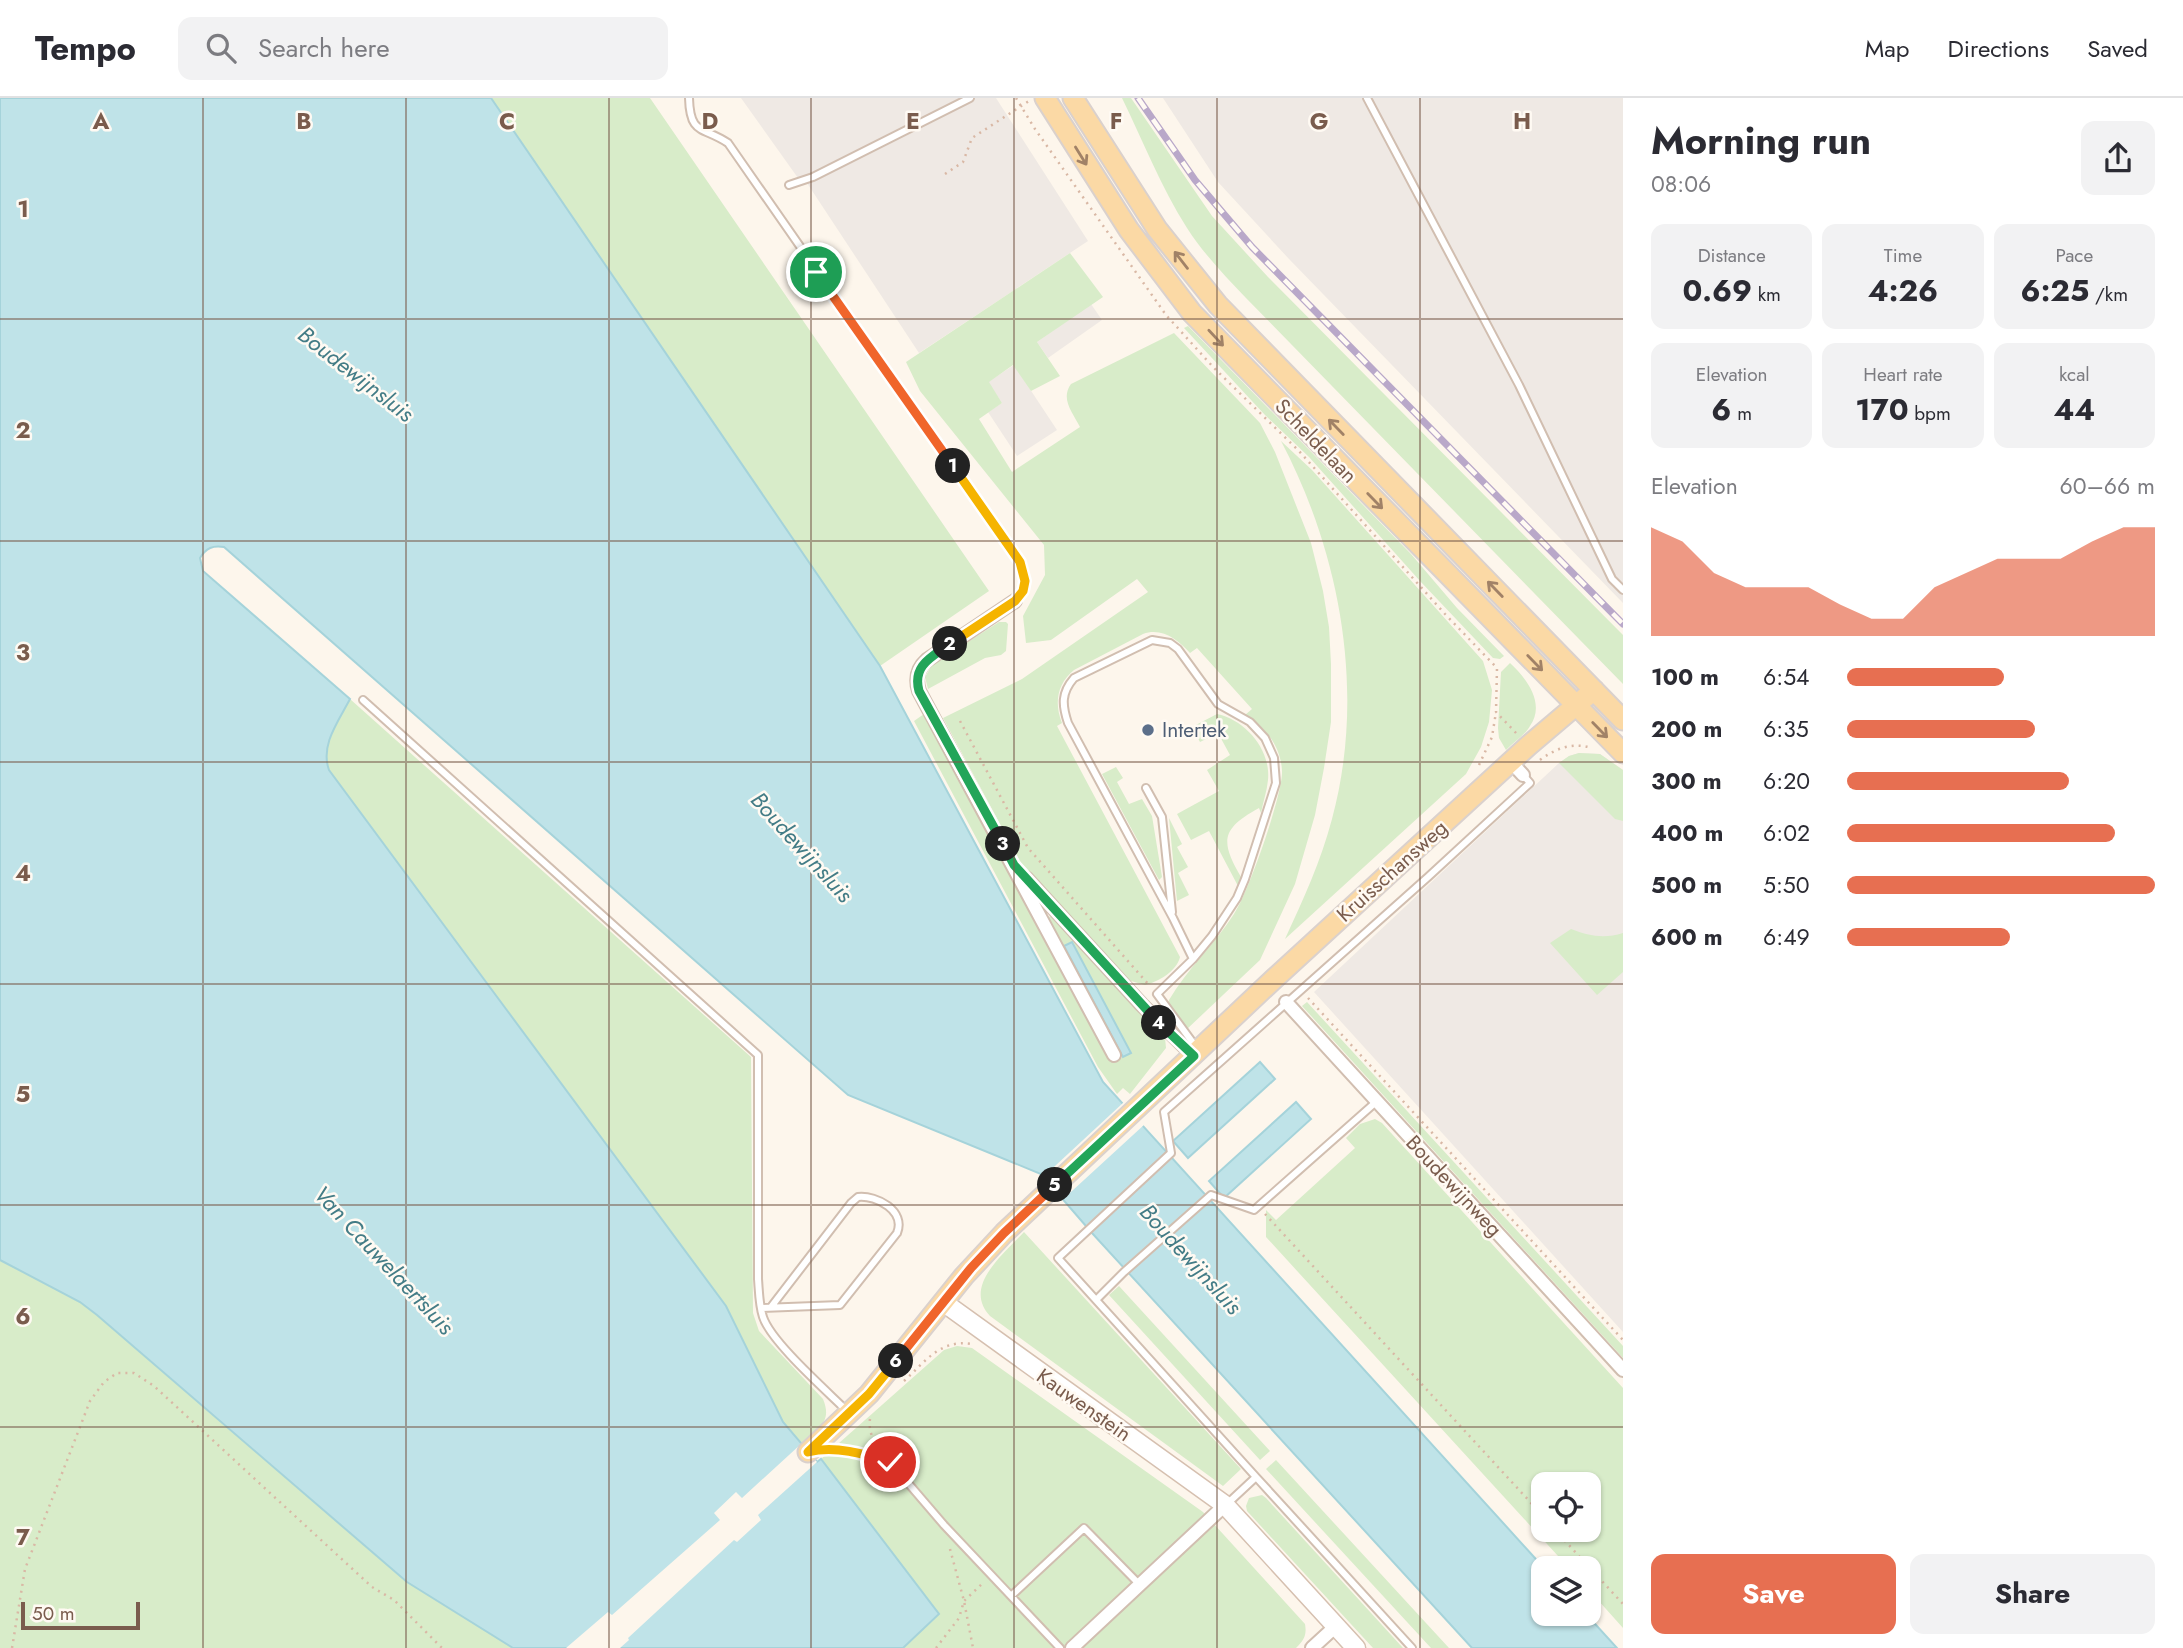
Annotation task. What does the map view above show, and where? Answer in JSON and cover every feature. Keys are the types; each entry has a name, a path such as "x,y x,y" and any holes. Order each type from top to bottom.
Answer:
{"main road":[{"name":"Scheldelaan","path":"1045,98 1137,241 1192,313 1623,754"},
{"name":"Scheldelaan","path":"1073,98 1157,229 1218,305 1623,720"},
{"name":"Kruisschansweg","path":"808,1452 881,1381 986,1251 1030,1208 1275,978 1517,769 1594,690"}],"street":[{"path":"1015,601 927,660 921,665 916,681 1114,1055"},
{"path":"1014,865 1142,1006 1197,1054"},
{"name":"Boudewijnweg","path":"1286,1002 1623,1370"},
{"name":"Kauwenstein","path":"943,1302 1225,1505 1356,1648"},
{"path":"1072,1648 1225,1505"},
{"path":"1312,1648 1336,1626"}],"lane":[{"path":"689,98 690,119 696,129 717,136 728,144 1020,562 1025,581 1023,591 1015,601"},
{"path":"789,185 813,177 970,98"},
{"path":"1367,98 1519,385 1612,579 1623,590"},
{"path":"1193,960 1068,723 1063,708 1066,687 1074,678 1152,640 1170,643 1178,649 1218,704 1257,729 1274,758 1276,783 1245,878 1226,916 1193,960 1157,994 1197,1054"},
{"path":"363,700 758,1055 758,1279 761,1308 775,1338 849,1414"},
{"path":"1412,1648 1058,1258 1171,1153 1164,1112 1530,782 1517,769"},
{"path":"1146,788 1162,817 1173,918"},
{"path":"1096,1300 1211,1195 1254,1210 1376,1102"},
{"path":"761,1308 840,1305 897,1233 900,1226 895,1212 876,1199 858,1197 771,1307"},
{"path":"890,1462 944,1525 1060,1648"},
{"path":"1225,1505 1256,1477"},
{"path":"1011,1596 1084,1528 1140,1585"}],"path":[{"name":"Scheldelaan","path":"1016,98 1034,130 1166,315 1214,368 1315,468 1497,668 1496,712 1534,753"},
{"path":"945,174 963,163 972,138 1021,106"},
{"path":"960,721 1028,848 1157,994"},
{"path":"1534,753 1580,744 1599,752"},
{"name":"Boudewijnweg","path":"1286,1002 1309,998 1623,1340"},
{"path":"1258,1206 1531,1503"},
{"path":"903,1382 946,1345 960,1342 977,1345"},
{"path":"12,1648 25,1569 78,1427 96,1391 117,1373 134,1373 154,1386 372,1587 394,1600 442,1648"},
{"path":"872,1410 869,1425 875,1446 890,1462"},
{"path":"808,1452 827,1449 862,1453 890,1462"},
{"path":"944,1525 964,1601 972,1648"},
{"path":"1566,1542 1623,1604"},
{"path":"936,1648 959,1618 964,1601 991,1575"}],"shaded area":[{"path":"741,98 996,98 1088,241 919,353 807,183 803,185"},
{"path":"1163,98 1623,98 1623,603 1289,259 1218,182"},
{"path":"1091,304 1102,320 1048,358 1037,342"},
{"path":"1014,365 1057,430 1017,456 988,412 1002,403 988,382"},
{"path":"1579,753 1600,754 1623,770 1623,1332 1314,992 1559,763"}],"green space":[{"path":"491,98 650,98 989,591 880,666"},
{"path":"1122,98 1131,98 1212,216 1268,277 1623,635 1623,684 1215,264 1193,237 1178,212"},
{"path":"1070,253 1103,297 1037,342 1060,376 1031,391 1013,365 989,382 1002,403 979,419 1012,472 1080,427 1067,401 1071,384 1174,333 1260,423 1275,452 1311,543 1329,627 1331,722 1315,815 1295,884 1260,960 1186,1030 1176,1027 1170,1020 1167,1011 1169,1000 1240,903 1264,844 1281,783 1279,754 1260,725 1245,715 1252,709 1197,648 1190,653 1175,639 1157,632 1143,634 1074,670 1061,688 1058,708 1062,723 1057,726 1180,957 1175,967 1166,975 1145,985 1131,981 1021,863 943,718 1022,679 1148,592 1137,579 1051,640 1026,643 1023,616 1045,575 1044,545 920,391 906,362"},
{"path":"1188,326 1411,554 1457,608 1504,656 1500,659 1493,658 1309,457 1265,415 1184,328"},
{"path":"1281,441 1312,470 1483,661 1492,690 1489,722 1481,747 1466,774 1285,939 1317,865 1332,819 1342,771 1347,723 1347,674 1342,626 1319,530"},
{"path":"999,622 1008,624 1006,651 1001,655 985,658 928,689 925,677 932,665"},
{"path":"1510,663 1528,683 1536,709 1528,729 1506,750 1499,738 1498,728 1501,672"},
{"path":"350,699 751,1057 753,1313 759,1331 823,1399 826,1407 822,1425 801,1444 783,1422 726,1306 329,770 329,743"},
{"path":"924,714 1113,1063 1130,1052 1071,942 1064,946 1048,917 1052,916 1165,1038 1166,1048 1130,1094 1123,1088 1117,1094 1098,1067 914,721"},
{"path":"1217,714 1246,729 1261,747 1268,769 1261,813 1259,808 1246,816 1231,830 1228,837 1227,845 1241,877 1238,886 1209,831 1191,840 1177,814 1219,791 1207,770 1230,755 1218,733 1200,742 1192,727"},
{"path":"1579,753 1600,754 1623,770 1623,821 1615,819 1559,763"},
{"path":"1116,767 1123,778 1117,782 1129,804 1142,799 1152,816 1162,877 1159,880 1102,774"},
{"path":"1169,818 1182,844 1177,847 1188,867 1178,873 1189,895 1177,901"},
{"path":"1571,929 1597,936 1623,933 1623,972 1597,995 1550,943"},
{"path":"1307,1002 1623,1346 1623,1358 1302,1006"},
{"path":"1375,1119 1382,1123 1623,1388 1623,1628 1601,1603 1601,1556 1558,1556 1545,1542 1601,1542 1601,1472 1531,1472 1531,1526 1266,1237 1266,1210 1276,1220 1355,1148 1346,1138 1360,1124"},
{"path":"1024,1232 1241,1469 1223,1486 990,1316 983,1305 983,1282 997,1260"},
{"path":"0,1260 80,1302 407,1582 513,1648 0,1648"},
{"path":"1119,1286 1270,1451 1260,1460 1109,1295"},
{"path":"957,1346 972,1348 1203,1512 1305,1624 1305,1634 1299,1645 1296,1648 903,1648 939,1614 821,1459 944,1350"},
{"path":"1276,1460 1449,1648 1431,1648 1266,1469"},
{"path":"1262,1495 1403,1648 1373,1648 1247,1511 1249,1498"}],"water":[{"path":"0,98 491,98 880,666 1103,1082 1533,1556 1531,1556 1531,1626 1597,1626 1617,1648 1472,1648 1041,1174 848,1095 224,547 213,547 205,552 200,558 203,571 350,699 329,743 329,770 726,1306 783,1422 817,1462 821,1459 939,1614 903,1648 513,1648 407,1582 80,1302 0,1260"},
{"path":"1072,942 1131,1053 1123,1057 1064,946"},
{"path":"1260,1062 1275,1079 1188,1158 1173,1141"},
{"path":"1296,1102 1311,1119 1224,1198 1209,1181"}],"pier":[{"path":"1124,1102 1145,1124 1060,1202 1041,1179"},
{"path":"801,1444 817,1462 758,1515 761,1520 737,1542 734,1540 620,1648 566,1648 608,1612 612,1615 720,1520 714,1513 736,1492 742,1498"}],"railway":[{"path":"1138,98 1195,180 1252,247 1623,624"}],"place":[{"name":"Intertek","path":"1148,730"}],"route":[{"path":"816,272 1024,570 1023,591 1015,601 921,665 916,681 919,691 1014,865 1142,1006 1194,1056 1004,1233 964,1276 881,1381 808,1452 827,1449 862,1453 890,1462"}],"water label":[{"name":"Boudewijnsluis","path":"356,374"},
{"name":"Boudewijnsluis","path":"802,847"},
{"name":"Boudewijnsluis","path":"1191,1259"},
{"name":"Van Cauwelaertsluis","path":"384,1260"}]}
